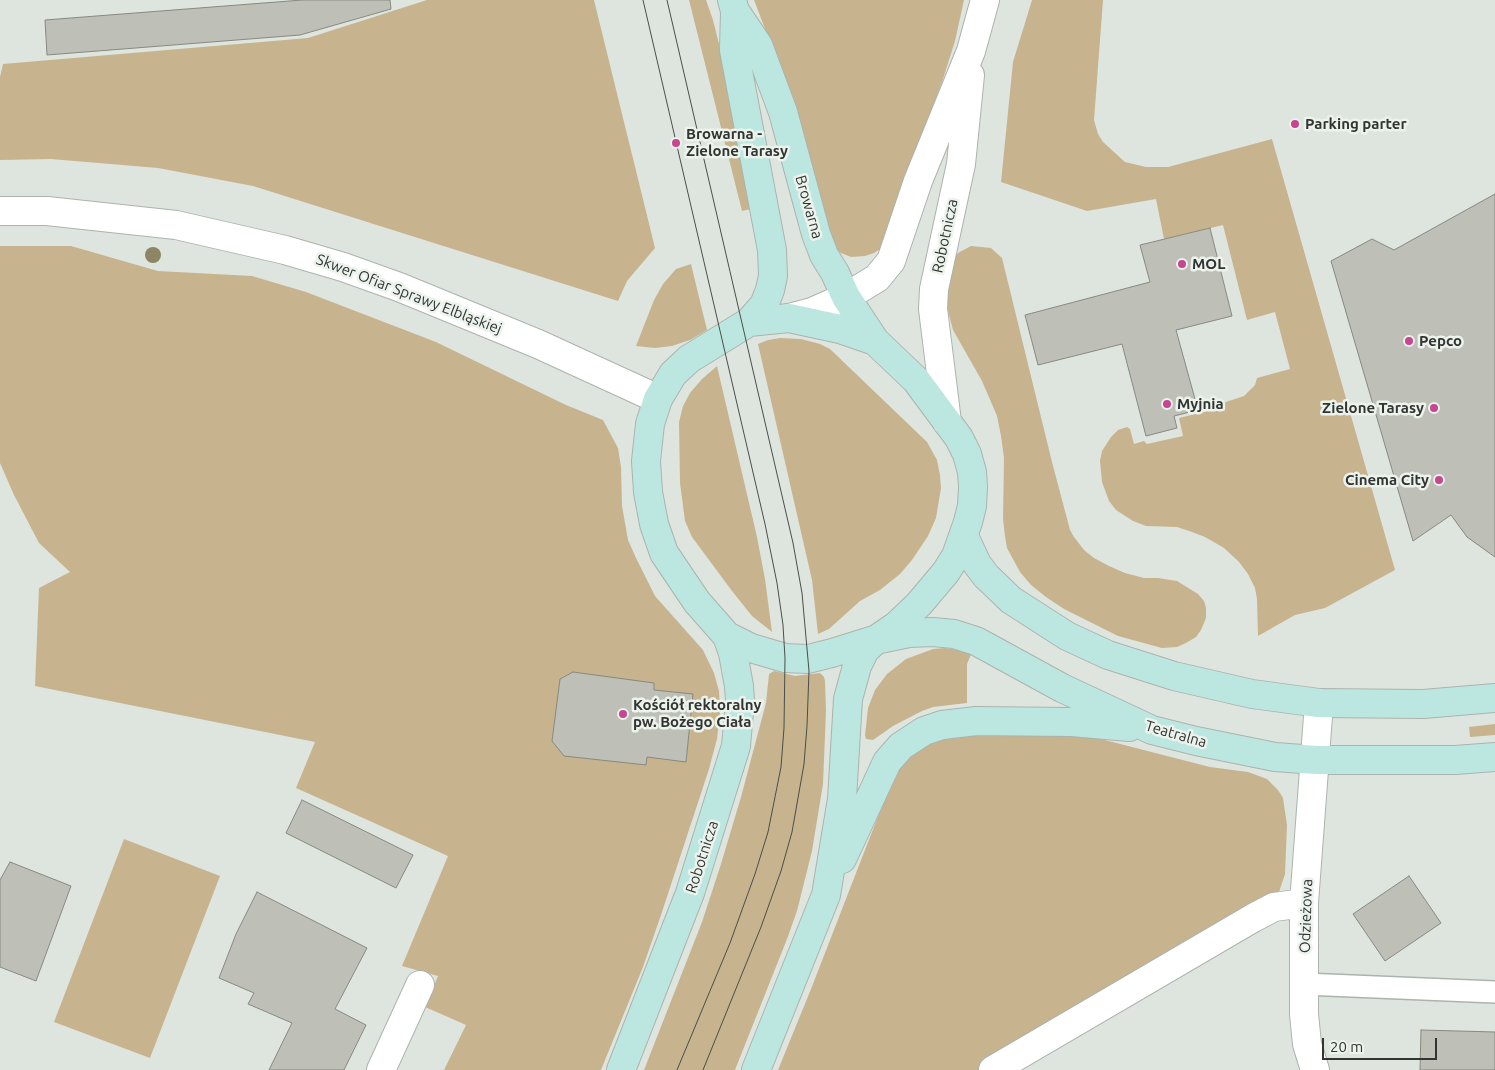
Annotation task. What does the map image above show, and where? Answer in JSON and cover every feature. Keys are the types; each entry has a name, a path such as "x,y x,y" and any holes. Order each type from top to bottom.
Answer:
{"main road":[{"name":"Browarna","path":"733,5 758,44 783,112 816,234 824,255 835,272 846,297 875,341"},
{"name":"Browarna","path":"733,5 734,50 772,250 773,276 770,290 764,305 749,322"},
{"path":"826,895 842,799 848,699 857,666 865,650 876,639 896,626 919,604 946,572 956,556 964,536 972,506 972,472 967,454 959,438 916,380 875,341 840,329 789,318 749,322 689,359 673,374 658,399 650,424 646,461 648,492 654,524 664,553 697,602 728,636 751,648 785,658 808,659 876,639"},
{"path":"964,536 977,564 986,576 1012,600 1067,636 1108,655 1174,676 1244,692 1319,703 1422,704 1495,698"},
{"name":"Teatralna","path":"876,639 909,633 933,632 954,634 976,641 1062,688 1152,730 1196,741 1274,756 1316,760 1455,760 1495,757"},
{"name":"Robotnicza","path":"621,1070 690,894 736,746 740,693 728,636"},
{"path":"756,1070 826,895 880,775 887,762 901,746 924,731 942,725 976,721 1072,722 1152,730"}],"street":[{"name":"Robotnicza","path":"789,318 812,312 846,297 877,278 892,261 918,181 972,51 985,0"},
{"name":"Robotnicza","path":"947,422 933,309 934,289 961,164 972,51"},
{"name":"Skwer Ofiar Sprawy Elbląskiej","path":"0,211 47,211 176,225 285,250 343,267 399,287 538,344 658,399"},
{"name":"Odzieżowa","path":"1315,1070 1307,1044 1304,1014 1304,903 1319,703"},
{"path":"993,1070 1252,918 1274,908 1304,903"},
{"path":"381,1070 420,985"}],"lane":[{"path":"1304,984 1495,992"}],"shaded area":[{"path":"427,0 594,0 655,248 627,281 618,301 253,186 158,168 51,159 0,160 0,77 3,64 308,38"},
{"path":"689,0 706,0 713,20 729,84 751,209 742,211"},
{"path":"754,0 964,0 955,41 943,79 882,248 874,253 851,257 841,253 832,245 801,123"},
{"path":"1032,0 1103,0 1094,120 1098,134 1103,142 1125,162 1146,167 1168,167 1272,139 1395,570 1325,608 1295,615 1258,636 1255,588 1239,562 1224,548 1205,537 1177,527 1146,526 1133,521 1116,510 1109,501 1102,482 1100,461 1102,451 1118,430 1127,427 1130,429 1134,444 1144,441 1147,444 1183,436 1179,418 1220,408 1220,404 1244,396 1255,385 1257,378 1290,369 1275,312 1247,320 1223,225 1164,239 1156,199 1087,211 1001,182 1013,62"},
{"path":"0,246 71,246 158,271 252,276 306,292 436,342 566,405 603,420 618,448 621,467 622,506 628,540 655,596 703,650 714,673 719,691 720,713 717,739 709,769 661,915 643,967 601,1070 444,1070 466,1025 425,1007 438,976 402,966 448,856 296,788 315,742 35,686 39,588 70,572 39,543 0,463"},
{"path":"971,246 991,248 1002,258 1070,530 1084,550 1109,566 1144,578 1177,581 1198,594 1204,601 1206,618 1196,637 1186,643 1177,647 1162,648 1118,636 1064,609 1031,585 1020,572 1007,548 1003,519 1004,458 997,416 982,381 953,330 947,307 947,287 951,264 958,253"},
{"path":"691,264 707,330 690,340 672,346 655,348 636,346 654,300 663,284 676,269"},
{"path":"780,338 801,339 830,349 927,442 937,460 940,475 941,488 936,518 928,536 912,560 900,574 880,590 860,601 829,629 818,634 812,580 758,344"},
{"path":"717,366 757,537 772,632 752,616 732,591 692,537 685,521 680,483 679,422 683,406 690,393"},
{"path":"945,648 972,652 967,664 967,703 933,707 893,726 873,740 866,739 868,708 875,690 887,674 906,659 933,649"},
{"path":"774,671 795,676 820,673 825,681 826,711 823,784 812,851 797,911 735,1070 644,1070 702,922 721,864 766,703 769,674"},
{"path":"1495,724 1495,735 1470,737 1469,727"},
{"path":"1008,732 1093,737 1210,767 1248,772 1267,779 1283,798 1287,825 1285,874 1274,907 993,1070 778,1070 896,770 903,757 936,737"},
{"path":"124,839 220,876 150,1058 54,1022"}],"building":[{"path":"302,0 390,0 391,9 300,35 47,55 45,20"},
{"name":"Zielone Tarasy","path":"1495,194 1495,557 1467,537 1451,515 1413,541 1331,261 1372,239 1394,250"},
{"path":"1210,228 1232,316 1176,330 1198,410 1174,416 1177,428 1146,436 1122,344 1038,365 1025,315 1150,282 1140,245"},
{"name":"Kościół rektoralny pw. Bożego Ciała","path":"573,672 654,683 654,690 693,694 686,762 647,757 646,765 564,756 552,741 560,679"},
{"path":"302,800 413,855 396,888 286,833"},
{"path":"10,862 71,886 36,981 0,967 0,880"},
{"path":"1409,876 1441,923 1385,961 1353,914"},
{"path":"257,892 367,948 335,1009 366,1025 344,1070 269,1070 292,1023 248,1004 254,993 219,978 236,934"},
{"path":"1421,1030 1495,1032 1495,1070 1420,1070"}],"tram line":[{"path":"643,0 765,524 777,583 783,625 785,658 784,728 781,767 768,832 730,943 677,1070"},
{"path":"667,0 793,543 802,593 809,671 804,764 792,832 781,871 761,927 703,1070"}],"place":[{"name":"Parking parter","path":"1295,124"},
{"name":"Browarna - Zielone Tarasy","path":"676,143"},
{"name":"MOL","path":"1182,264"},
{"name":"Pepco","path":"1409,341"},
{"name":"Myjnia","path":"1167,404"},
{"name":"Zielone Tarasy","path":"1434,408"},
{"name":"Cinema City","path":"1439,480"},
{"name":"Kościół rektoralny pw. Bożego Ciała","path":"623,714"}]}
